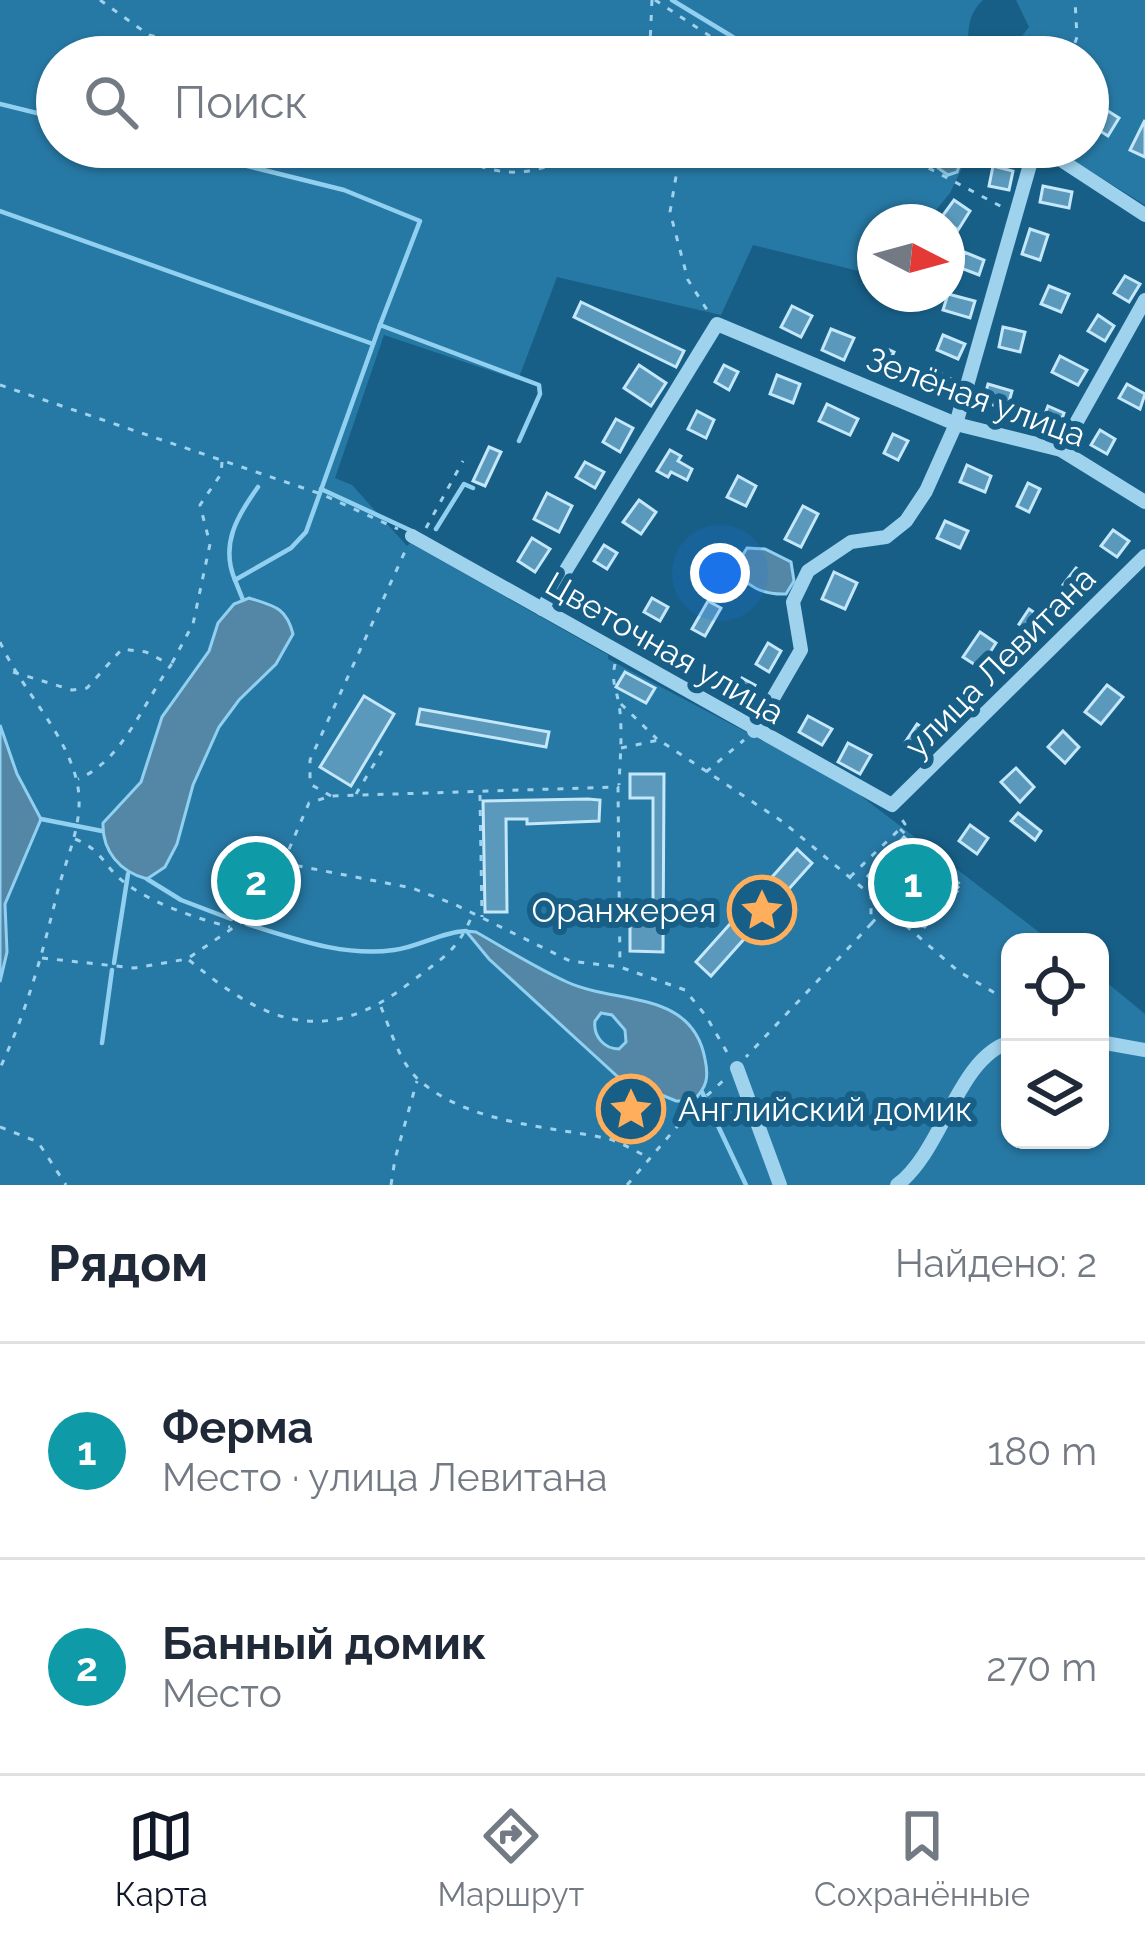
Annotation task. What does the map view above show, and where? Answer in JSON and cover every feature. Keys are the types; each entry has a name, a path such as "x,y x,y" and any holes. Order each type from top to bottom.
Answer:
{"street":[{"path":"753,732 801,650 793,602 808,571 851,542 886,537 906,521 926,491 956,424 1031,168"},
{"path":"1071,168 1145,215"},
{"path":"1061,449 1145,300"},
{"name":"Зелёная улица","path":"717,324 956,424 1061,449 1145,502"},
{"path":"542,609 717,324"},
{"name":"Цветочная улица","path":"416,538 753,732 892,805"},
{"name":"улица Левитана","path":"892,805 1145,556"},
{"path":"1109,1044 1145,1050"},
{"path":"897,1185 924,1155 980,1060 1001,1047"},
{"path":"737,1068 780,1185"}],"path":[{"path":"100,0 153,36"},
{"path":"651,36 654,0 710,36"},
{"path":"1075,0 1077,36"},
{"path":"493,168 522,172 552,168"},
{"path":"677,168 670,212 688,280 717,324"},
{"path":"929,168 1016,215"},
{"path":"0,385 319,494 416,538"},
{"path":"331,796 310,784 310,760 416,538 464,461"},
{"path":"76,779 91,774 112,754 193,624 210,544 200,505 220,474 222,462"},
{"path":"0,642 14,673 64,749 76,779 79,816 30,1000 0,1068"},
{"path":"14,673 72,690 87,688 122,649 146,652 172,664"},
{"path":"617,652 611,681 619,702 621,748 620,968"},
{"path":"619,702 659,740 783,822 958,971 1001,997"},
{"path":"706,772 753,732"},
{"path":"621,748 659,740"},
{"path":"355,796 382,751"},
{"path":"42,958 134,968 187,959 258,911 309,803 331,796 619,787"},
{"path":"480,793 482,918"},
{"path":"850,878 905,824 892,805"},
{"path":"900,829 962,886 918,934"},
{"path":"73,839 102,854 122,881 154,900 232,927"},
{"path":"283,863 412,888 569,961 620,968 685,990 737,1068"},
{"path":"627,1185 692,1108 737,1068 905,887 907,880 899,870"},
{"path":"905,887 922,897"},
{"path":"871,895 871,924"},
{"path":"187,959 259,1010 314,1025 380,1006 458,947 473,914"},
{"path":"380,1006 418,1079 483,1113 607,1138 649,1157"},
{"path":"392,1185 418,1079"},
{"path":"0,1126 38,1142 66,1185"}],"shaded area":[{"path":"0,0 983,0 971,19 968,36 36,36 36,168 962,168 941,204 857,204 857,271 753,245 721,315 557,277 518,380 384,335 335,478 352,485 407,546 410,543 608,659 848,786 1040,933 1001,933 1001,1149 1109,1149 1109,984 1145,1014 1145,1185 0,1185"},
{"path":"1016,0 1145,0 1145,205 1086,168 1109,168 1109,36 1022,36 1029,27"},
{"path":"747,548 765,549 791,562 794,581 786,594 763,591 744,579 736,566"},
{"path":"249,598 278,609 293,634 276,664 219,727 165,867 147,879 137,876 109,851 103,823 141,782 162,717 209,651 218,623 234,604"},
{"path":"0,725 17,774 41,819 5,904 7,952 0,982"},
{"path":"466,931 476,932 567,982 669,1010 697,1037 707,1072 701,1091 693,1101 676,1101 618,1077 489,959","holes":["601,1013 612,1015 625,1030 626,1042 619,1049 604,1044 596,1032 595,1021"]}],"building":[{"path":"1109,112 1119,118 1109,134"},
{"path":"1145,120 1145,157 1130,150"},
{"path":"993,168 1013,171 1009,190 989,186"},
{"path":"1043,186 1072,192 1069,208 1040,202"},
{"path":"1030,229 1048,235 1040,260 1022,254"},
{"path":"965,252 984,260 979,275 965,270"},
{"path":"1125,276 1140,284 1129,302 1114,293"},
{"path":"1049,286 1069,294 1061,312 1041,304"},
{"path":"965,298 975,301 970,318 950,312 965,312"},
{"path":"581,302 684,351 676,367 574,317"},
{"path":"792,306 812,316 801,337 781,327"},
{"path":"1098,315 1114,326 1105,341 1088,331"},
{"path":"1003,327 1025,332 1020,352 999,347"},
{"path":"831,329 854,338 844,360 822,350"},
{"path":"943,335 965,344 958,359 937,350"},
{"path":"878,345 894,352 884,374 868,366"},
{"path":"1060,356 1087,370 1078,385 1052,372"},
{"path":"639,365 666,383 651,406 624,388"},
{"path":"724,365 738,372 729,390 715,382"},
{"path":"942,374 953,380 943,399 931,393"},
{"path":"777,375 800,384 793,403 770,394"},
{"path":"988,384 1012,391 1007,409 983,402"},
{"path":"1127,384 1145,394 1140,409 1119,398"},
{"path":"827,404 858,419 850,435 819,421"},
{"path":"1048,406 1064,413 1057,433 1040,427"},
{"path":"697,411 714,420 706,438 688,429"},
{"path":"616,419 633,428 620,452 603,442"},
{"path":"1100,430 1115,439 1107,454 1091,445"},
{"path":"893,434 908,441 898,460 884,453"},
{"path":"489,447 501,452 485,486 473,481"},
{"path":"670,450 692,469 687,480 657,471"},
{"path":"585,462 604,472 595,488 576,477"},
{"path":"967,465 991,476 985,492 960,482"},
{"path":"738,476 756,486 746,506 727,497"},
{"path":"1028,483 1040,489 1029,512 1017,506"},
{"path":"547,493 572,506 559,532 534,519"},
{"path":"639,500 656,512 641,534 623,522"},
{"path":"803,506 818,514 801,547 785,539"},
{"path":"945,521 968,531 960,548 937,538"},
{"path":"1113,530 1129,541 1117,557 1101,546"},
{"path":"532,538 550,549 535,572 518,561"},
{"path":"604,545 617,553 607,569 594,561"},
{"path":"1076,568 1092,579 1079,597 1063,585"},
{"path":"834,572 857,583 845,609 822,599"},
{"path":"652,598 668,607 660,621 644,612"},
{"path":"708,601 721,608 705,636 692,629"},
{"path":"1029,609 1047,621 1036,636 1019,624"},
{"path":"980,632 996,643 980,668 963,657"},
{"path":"768,643 781,651 769,672 756,664"},
{"path":"625,672 655,688 646,703 616,687"},
{"path":"742,678 755,685 743,708 730,701"},
{"path":"1107,685 1123,697 1101,724 1085,712"},
{"path":"364,696 394,714 351,786 320,767"},
{"path":"420,709 549,732 546,747 417,724"},
{"path":"808,716 832,729 822,745 799,732"},
{"path":"917,724 930,733 916,753 904,744"},
{"path":"1063,731 1079,747 1065,763 1048,747"},
{"path":"848,743 871,755 860,774 838,762"},
{"path":"1016,768 1034,787 1020,802 1001,782"},
{"path":"630,774 664,774 663,952 630,951 630,925 653,925 653,798 630,798"},
{"path":"600,800 599,821 527,824 527,819 506,819 507,912 485,912 483,801"},
{"path":"1018,813 1041,831 1035,840 1011,821"},
{"path":"970,825 988,838 977,854 959,841"},
{"path":"904,837 918,850 891,879 907,894 917,902 944,873 958,887 922,926 868,876"},
{"path":"797,849 812,863 711,976 696,962"},
{"path":"246,868 269,871 266,894 243,891"},
{"path":"632,1094 649,1110 629,1131 612,1115"}],"waterway":[{"path":"672,0 731,36"},
{"path":"0,104 36,113"},
{"path":"255,168 344,190 420,221 380,325"},
{"path":"0,211 373,344"},
{"path":"243,600 235,580 291,548 306,532 380,325 539,385 540,394 519,441"},
{"path":"436,529 464,484 473,488"},
{"path":"235,580 230,543 258,487"},
{"path":"321,489 414,532"},
{"path":"41,819 102,831"},
{"path":"114,963 128,874"},
{"path":"147,879 181,900 231,919"},
{"path":"247,924 320,945 375,952 466,931"},
{"path":"102,1043 112,970"},
{"path":"702,1092 746,1185"}],"place":[{"name":"Банный домик","path":"256,881"},
{"name":"Ферма","path":"913,883"},
{"name":"Оранжерея","path":"762,910"},
{"name":"Английский домик","path":"631,1109"}]}
